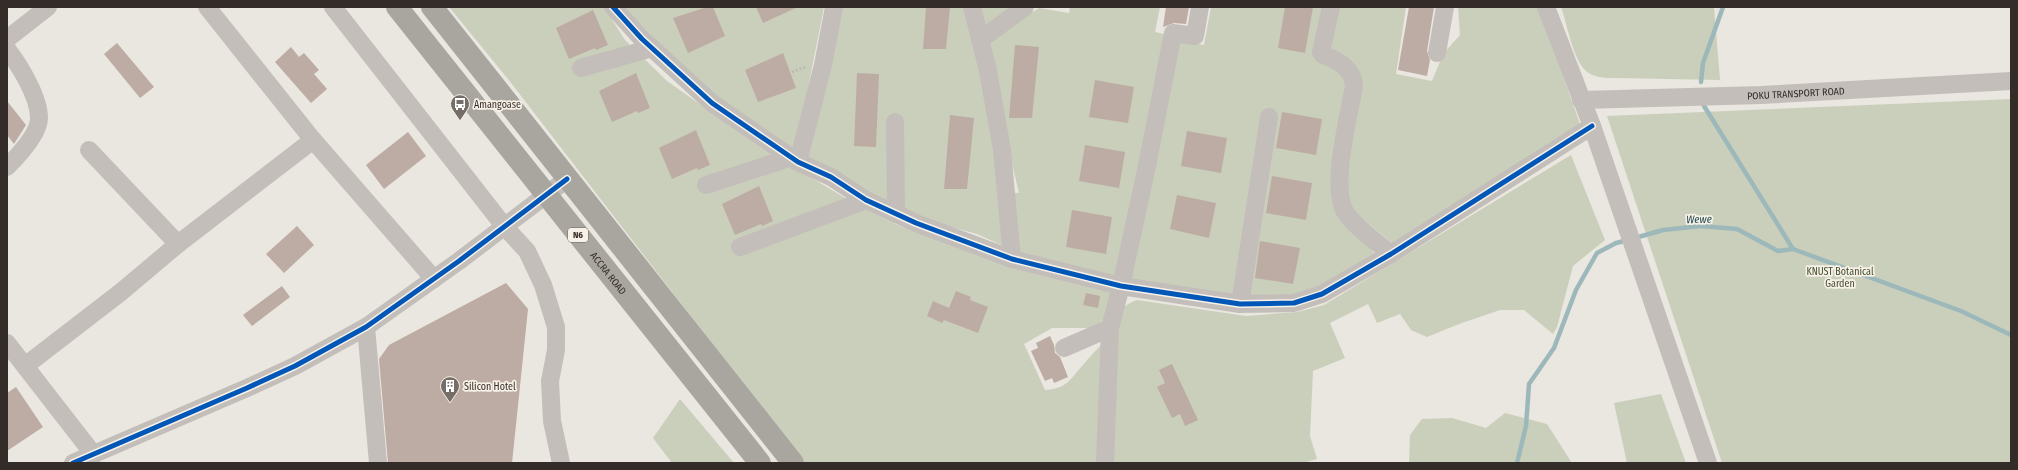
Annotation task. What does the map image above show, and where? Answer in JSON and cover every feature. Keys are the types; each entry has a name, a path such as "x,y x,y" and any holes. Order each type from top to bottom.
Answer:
{"highway":[{"name":"ACCRA ROAD","path":"397,7 760,463"},
{"name":"N6","path":"432,7 793,463"}],"street":[{"path":"7,39 48,7"},
{"path":"207,7 313,140 434,279"},
{"path":"333,7 504,226 527,251 543,285 556,327 556,350 550,381 552,422 561,463"},
{"path":"613,7 652,48 712,104 795,159 831,177 866,200 952,238 1012,259 1121,286 1240,304 1294,303 1322,294 1391,254 1592,126"},
{"path":"795,159 823,65 834,7"},
{"path":"972,7 1002,150 1012,259"},
{"path":"980,40 1025,7"},
{"path":"1105,463 1110,328 1121,286 1173,33 1195,36 1200,7"},
{"path":"1331,7 1321,52 1322,55 1348,69 1354,77 1354,86 1338,180 1341,198 1344,210 1352,219 1391,254"},
{"path":"1437,53 1445,7"},
{"path":"1546,7 1592,126 1633,249 1708,463"},
{"path":"581,68 652,48"},
{"path":"7,49 35,96 39,120 30,141 7,167"},
{"name":"POKU TRANSPORT ROAD","path":"1581,100 1761,96 2011,81"},
{"path":"1240,304 1269,117"},
{"path":"895,122 896,214"},
{"path":"25,366 120,292 178,244 313,140"},
{"path":"89,150 178,244"},
{"path":"706,185 795,159"},
{"path":"73,463 288,369 366,327 434,279 567,179"},
{"path":"740,247 866,200"},
{"path":"366,327 378,463"},
{"path":"1064,348 1110,328"},
{"path":"7,343 94,455"}],"green space":[{"path":"449,7 604,7 625,40 667,81 762,148 860,207 900,226 975,254 1114,292 1105,318 1095,328 1052,328 1024,344 1045,390 1058,388 1067,383 1108,338 1101,463 804,463 508,79"},
{"path":"623,7 824,7 802,118 793,152 721,106"},
{"path":"834,7 963,7 990,113 1002,192 1019,193 983,43 1039,8 1069,13 1070,7 1160,7 1155,32 1168,35 1179,41 1204,45 1211,7 1406,7 1396,74 1432,81 1443,54 1460,35 1458,7 1539,7 1580,124 1396,243 1392,243 1349,207 1345,186 1358,86 1338,71 1346,79 1338,213 1376,255 1298,297 1252,297 1120,279 1019,253 977,234 937,223 890,204 805,156"},
{"path":"974,7 1020,7 982,37"},
{"path":"1561,7 1714,7 1720,80 1607,78 1592,75 1585,70 1577,57"},
{"name":"KNUST Botanical Garden","path":"2011,99 2011,463 1722,463 1607,116"},
{"path":"1571,155 1605,240 1573,266 1557,327 1553,334 1524,310 1500,310 1427,337 1411,330 1400,314 1377,323 1368,304 1330,323 1345,358 1313,371 1310,436 1317,459 1303,463 1110,463 1112,382 1118,320 1122,310 1131,302 1137,300 1246,316 1297,312 1324,305"},
{"path":"1661,394 1686,463 1627,463 1614,403"},
{"path":"680,399 734,463 672,463 653,438"},
{"path":"1505,413 1547,424 1572,463 1409,463 1410,435 1422,419 1452,418 1486,428"}],"building":[{"path":"707,7 713,7 725,36 688,53 673,18"},
{"path":"756,7 798,7 763,23"},
{"path":"926,7 950,7 946,49 923,49"},
{"path":"1166,7 1189,7 1186,24 1174,23 1163,27"},
{"path":"1285,7 1313,7 1305,53 1278,48"},
{"path":"1409,7 1434,7 1427,51 1430,60 1427,76 1398,70"},
{"path":"593,10 608,45 596,50 595,48 569,59 556,28"},
{"path":"117,43 154,87 140,98 104,54"},
{"path":"1015,45 1039,47 1032,118 1009,118"},
{"path":"291,47 299,57 304,53 319,70 314,74 327,89 311,103 275,62"},
{"path":"783,53 796,88 758,102 745,70"},
{"path":"636,73 650,108 638,113 637,111 612,122 599,91"},
{"path":"857,73 879,74 876,147 854,146"},
{"path":"1095,80 1134,87 1128,123 1089,117"},
{"path":"7,101 26,125 14,144 7,135"},
{"path":"1282,112 1322,119 1316,155 1276,148"},
{"path":"950,115 974,118 967,189 944,189"},
{"path":"696,130 710,165 698,170 697,168 672,179 659,148"},
{"path":"1187,131 1227,138 1221,173 1181,166"},
{"path":"408,132 426,156 384,189 366,165"},
{"path":"1085,145 1125,152 1119,188 1079,181"},
{"path":"1272,176 1312,183 1306,220 1266,213"},
{"path":"759,186 773,221 762,226 761,224 735,235 722,204"},
{"path":"1177,195 1216,203 1209,238 1170,229"},
{"path":"1072,210 1112,217 1106,254 1066,247"},
{"path":"297,226 314,245 284,273 266,254"},
{"path":"1260,241 1300,248 1293,284 1255,278"},
{"name":"Silicon Hotel","path":"506,283 528,309 512,463 388,463 379,359 389,345"},
{"path":"282,286 290,297 252,326 243,315"},
{"path":"956,291 971,297 970,300 988,307 978,333 944,320 942,323 927,316 933,301 949,308"},
{"path":"1086,293 1100,296 1098,308 1083,305"},
{"path":"1050,336 1054,345 1055,353 1060,357 1068,377 1054,383 1052,378 1045,381 1031,351 1038,348 1036,343"},
{"path":"1172,364 1198,420 1185,426 1180,414 1172,418 1157,387 1165,383 1159,370"},
{"path":"16,387 43,427 7,451 7,393"}],"waterway":[{"path":"1701,82 1703,63 1723,7"},
{"path":"1704,106 1793,249"},
{"name":"Wewe","path":"1635,238 1663,230 1701,226 1737,229 1778,251 1793,249 1961,311 2011,335"},
{"name":"Wewe","path":"1517,463 1526,426 1529,384 1554,348 1576,290 1597,253 1616,243 1628,240"}],"cycle path":[{"path":"613,7 642,39 712,103 798,162 831,177 866,200 916,223 1012,259 1121,286 1240,304 1294,303 1322,294 1391,254 1592,126"},
{"path":"73,463 295,366 366,327 459,261 567,179"}],"place":[{"name":"Amangoase","path":"460,121"},
{"name":"Silicon Hotel","path":"450,403"}]}
